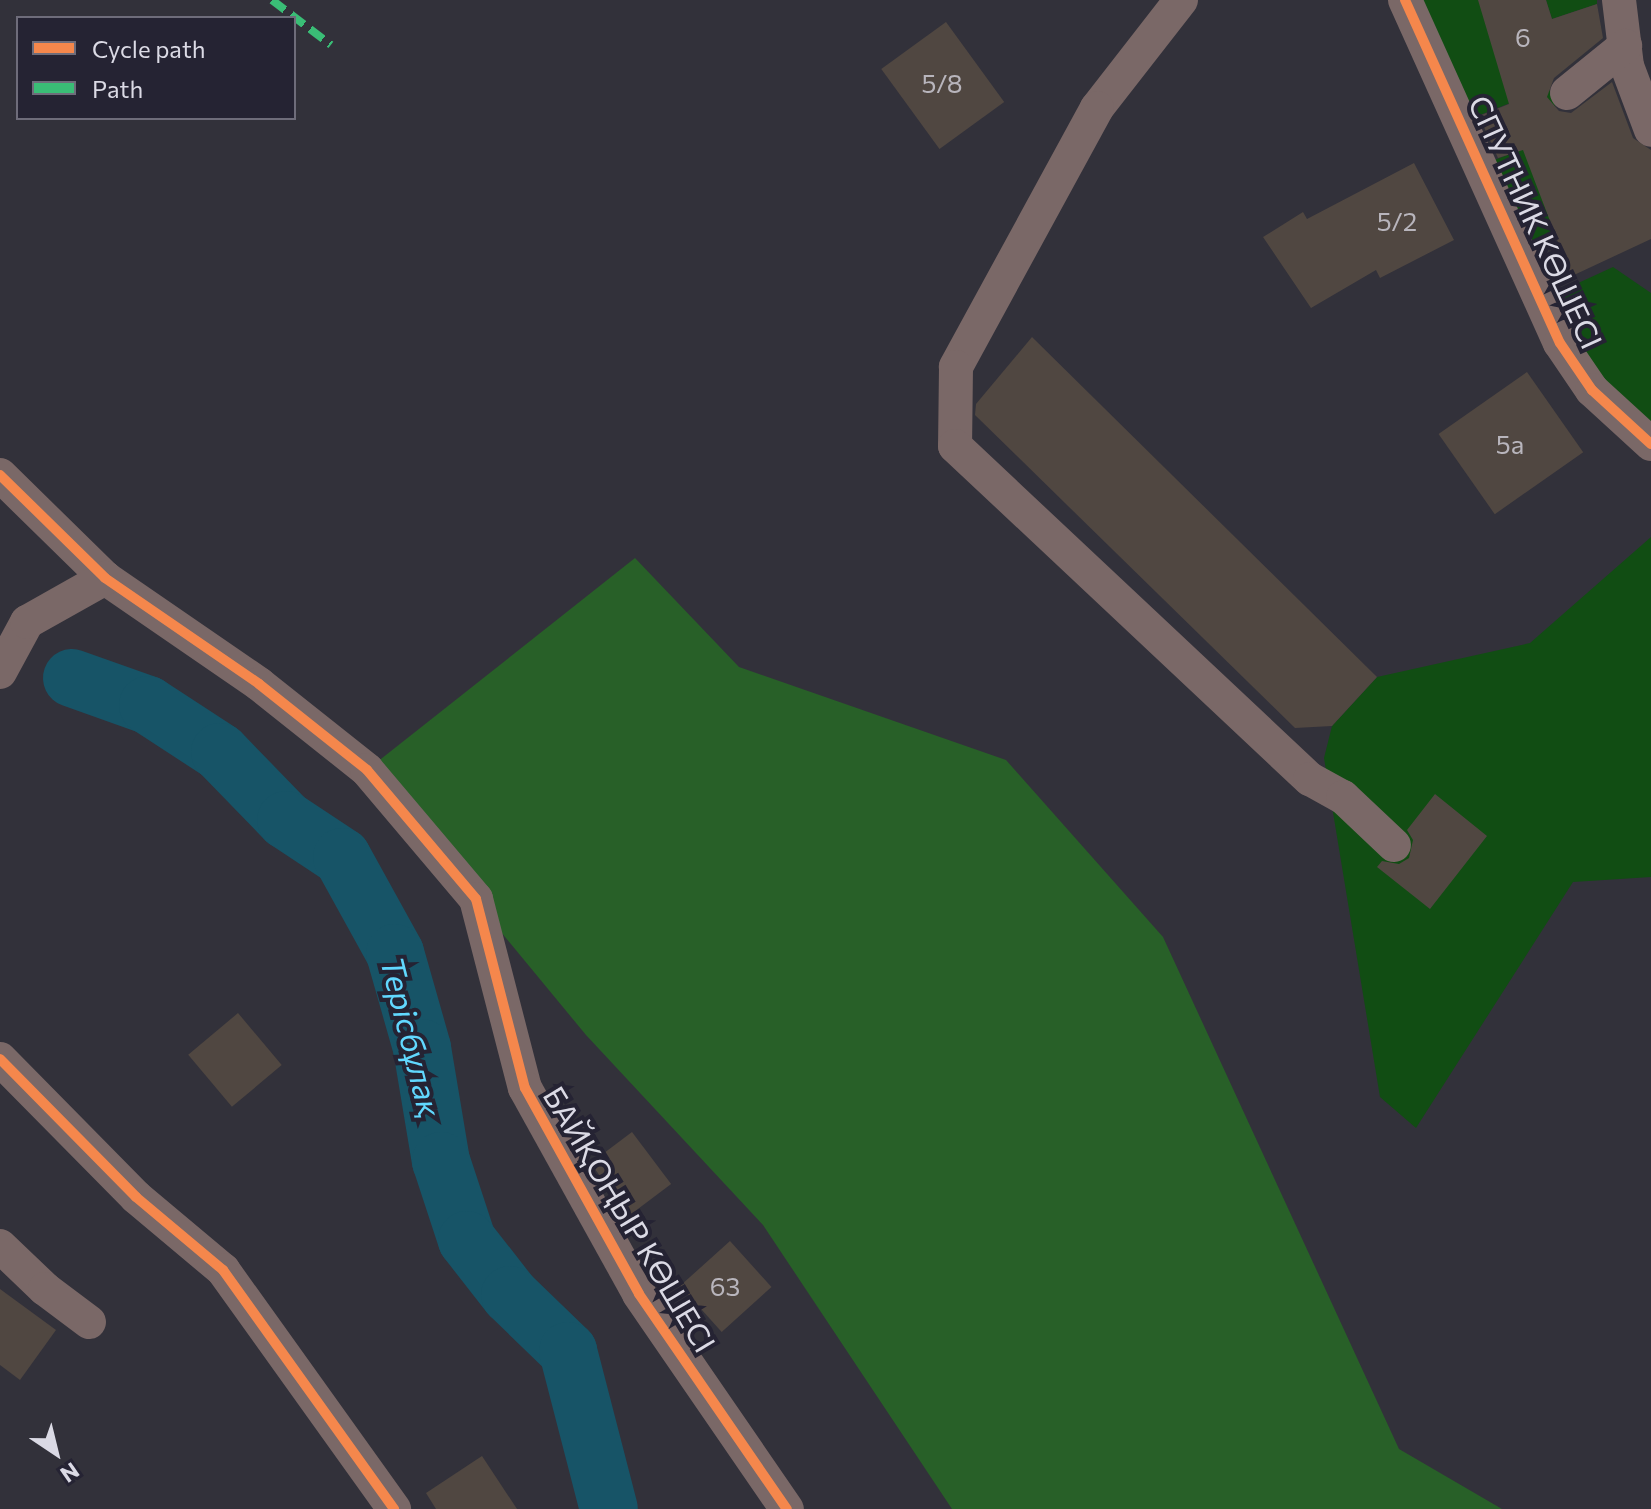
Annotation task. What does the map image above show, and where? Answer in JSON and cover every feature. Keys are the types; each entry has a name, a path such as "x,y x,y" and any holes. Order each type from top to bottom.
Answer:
{"street":[{"path":"1181,0 1097,108 956,367 955,446 1310,779 1343,797 1394,845"},
{"name":"СПУТНИК КӨШЕСІ","path":"1405,0 1560,343 1592,390 1651,444"},
{"path":"1619,0 1626,56 1651,130"},
{"path":"1567,93 1626,56"},
{"name":"БАЙҚОҢЫР КӨШЕСІ","path":"0,475 105,578 259,684 367,770 476,899 525,1088 639,1294 787,1509"},
{"path":"0,672 27,622 105,578"},
{"path":"0,1059 136,1197 223,1270 394,1509"},
{"path":"0,1246 45,1289 89,1322"}],"green space":[{"path":"1415,0 1478,0 1549,89 1571,152 1557,238 1528,250 1486,163 1524,149 1525,97 1470,119"},
{"path":"1546,0 1597,0 1597,4 1552,19"},
{"path":"1613,267 1651,293 1651,432 1597,380 1550,296"},
{"path":"1651,537 1651,877 1573,882 1416,1128 1380,1097 1324,758 1332,726 1377,677 1530,643"},
{"path":"635,558 739,667 1006,760 1163,937 1399,1449 1502,1509 952,1509 763,1225 586,1035 367,770"}],"building":[{"path":"1478,0 1546,0 1552,19 1597,4 1603,38 1554,78 1547,97 1559,111 1571,113 1612,82 1633,138 1651,150 1651,239 1559,282 1547,257 1561,250 1523,150 1498,158 1479,116 1509,104"},
{"path":"946,22 1004,102 939,149 881,69"},
{"path":"1414,163 1454,240 1380,278 1376,270 1311,308 1263,237 1303,212 1307,219"},
{"path":"1032,337 1377,677 1332,726 1295,728 975,415 976,404"},
{"path":"1527,372 1583,452 1495,514 1439,434"},
{"path":"1435,794 1487,836 1430,909 1377,867 1382,861 1399,864 1409,858 1413,840 1407,830"},
{"path":"238,1013 282,1065 232,1107 188,1055"},
{"path":"632,1132 671,1184 630,1215 590,1163"},
{"path":"730,1241 771,1287 722,1332 680,1286"},
{"path":"0,1289 56,1330 20,1380 0,1365"},
{"path":"482,1456 517,1509 436,1509 426,1493"}],"waterway":[{"name":"Терісбұлақ","path":"72,678 148,705 220,752 286,820 342,857 395,953 422,1048 441,1161 467,1240 510,1295 568,1351 609,1509"}],"marked path":[{"path":"272,0 293,16"},
{"path":"296,18 331,45"}],"cycle path":[{"path":"1405,0 1560,343 1592,390 1651,444"},
{"path":"0,475 105,578 259,684 367,770 476,899 525,1088 639,1294 787,1509"},
{"path":"0,1059 136,1197 223,1270 394,1509"}]}
